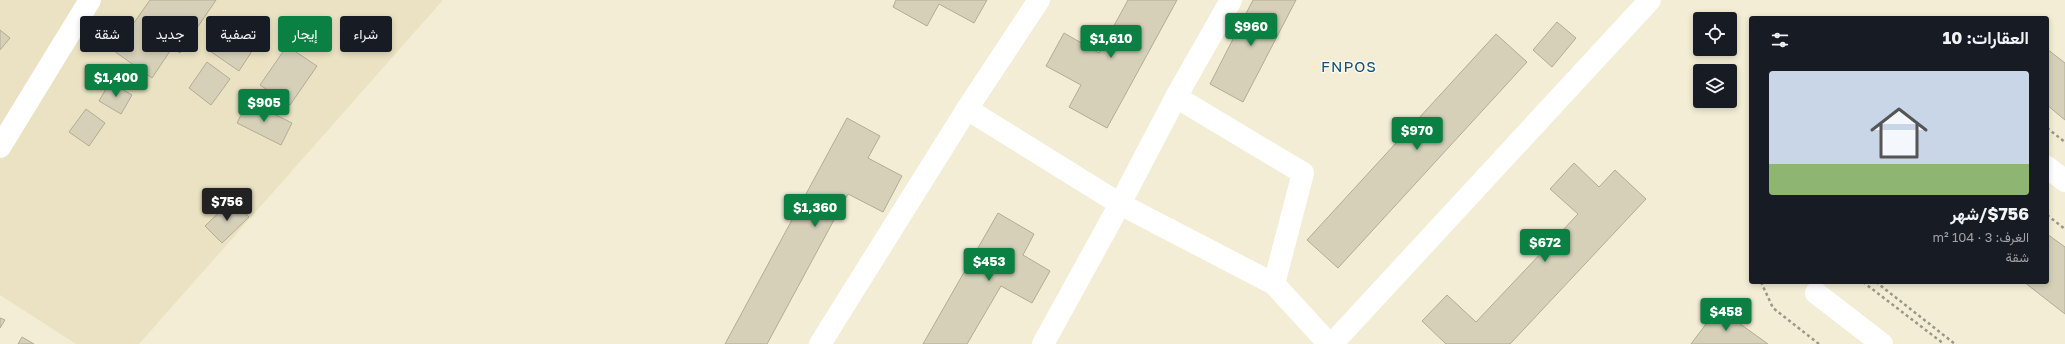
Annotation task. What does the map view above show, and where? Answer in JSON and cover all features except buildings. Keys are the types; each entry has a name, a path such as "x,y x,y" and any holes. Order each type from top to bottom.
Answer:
{"street":[{"path":"0,147 90,0"},
{"path":"820,344 967,109 1039,0"},
{"path":"1043,344 1120,204 1176,97 1231,0"},
{"path":"967,109 1120,204 1274,284 1330,344 1650,0"},
{"path":"1176,97 1303,173 1274,284"},
{"path":"2049,169 2065,181"},
{"path":"1816,293 1882,344"}],"path":[{"path":"2049,130 2065,142"},
{"path":"2049,217 2065,229"},
{"path":"1762,284 1773,308 1819,344"},
{"path":"1866,284 1944,344"},
{"path":"1879,284 1955,344"}],"shaded area":[{"path":"0,0 443,0 139,344 76,344 0,295"}],"district":[{"name":"FNPOS","path":"1349,66"}]}
